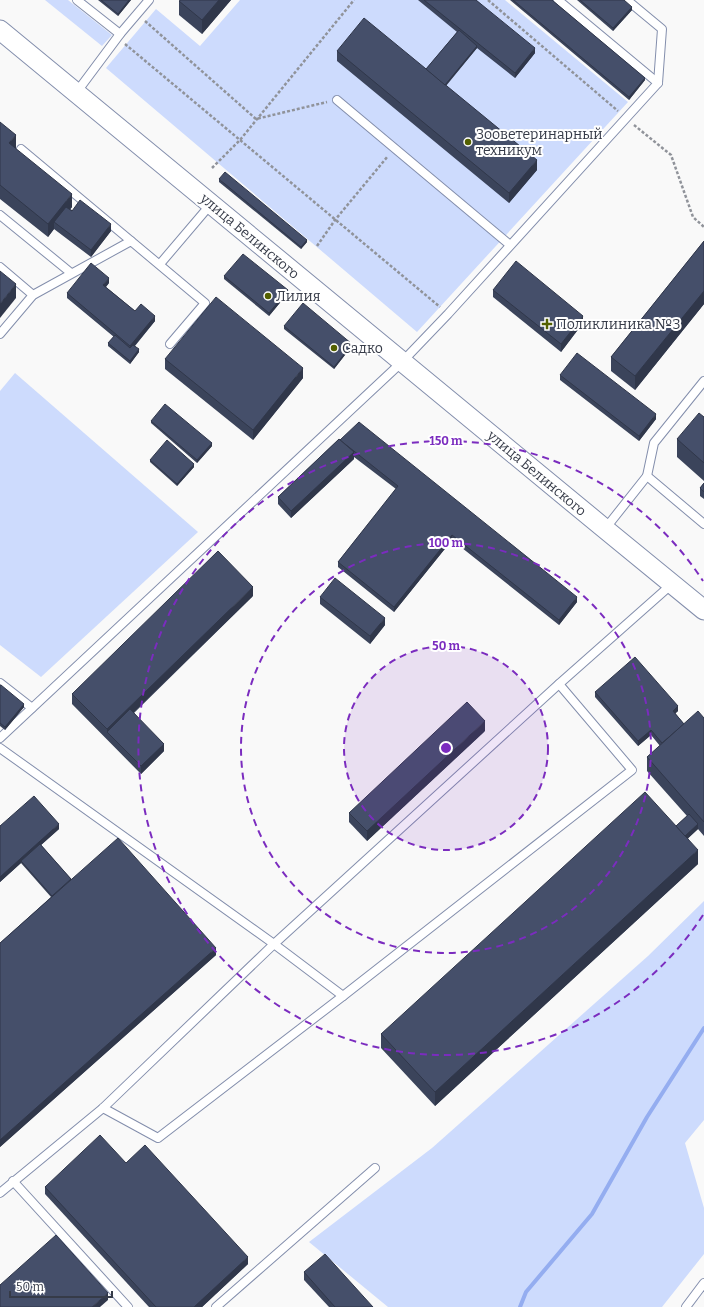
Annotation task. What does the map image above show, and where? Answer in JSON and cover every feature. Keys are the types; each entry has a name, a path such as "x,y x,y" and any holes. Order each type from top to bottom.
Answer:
{"street":[{"name":"улица Белинского","path":"0,30 704,610"}],"lane":[{"path":"77,0 120,34"},
{"path":"76,93 120,34 149,0"},
{"path":"558,0 658,83"},
{"path":"0,738 402,362 448,314 658,83 662,29 628,0"},
{"path":"337,100 510,245"},
{"path":"21,149 205,303 170,344"},
{"path":"160,264 211,204"},
{"path":"0,215 71,273"},
{"path":"0,334 33,295 131,241"},
{"path":"0,267 33,295"},
{"path":"605,529 647,476 654,443 704,381"},
{"path":"647,476 704,524"},
{"path":"0,1193 103,1108 274,944 559,684 672,584"},
{"path":"0,683 32,708"},
{"path":"103,1108 158,1138 632,770 559,684"},
{"path":"0,748 274,944 342,996"},
{"path":"216,1307 375,1168"},
{"path":"13,1181 128,1307"},
{"path":"686,1307 704,1283"}],"path":[{"path":"212,168 240,140 354,0"},
{"path":"488,0 626,118 671,154 694,217 704,227"},
{"path":"137,14 256,119"},
{"path":"120,34 126,45 448,314"},
{"path":"256,119 337,100"},
{"path":"317,246 335,220 395,148"}],"shaded area":[{"path":"45,0 68,0 112,35 102,46"},
{"path":"240,0 505,0 628,102 417,332 106,68 156,9 200,46"},
{"path":"15,373 198,532 41,677 0,645 0,391"},
{"path":"704,901 704,1120 685,1143 704,1208 704,1254 662,1307 388,1307 309,1242 432,1148 648,956"}],"building":[{"path":"101,0 129,0 118,14"},
{"path":"219,0 202,20 179,1"},
{"path":"424,0 476,0 535,48 515,73"},
{"path":"513,0 552,0 645,78 629,97"},
{"path":"580,0 624,0 632,7 613,28"},
{"path":"364,18 537,160 509,193 337,51"},
{"path":"459,30 477,46 445,85 426,69"},
{"path":"0,122 16,135 9,143 72,194 48,224 0,185"},
{"path":"225,172 307,240 301,247 219,179"},
{"path":"80,200 111,224 91,250 54,222 66,207 72,211"},
{"path":"704,241 704,291 635,376 611,357"},
{"path":"243,254 288,290 269,313 224,276"},
{"path":"516,261 583,316 561,344 493,290"},
{"path":"91,263 109,278 103,285 135,311 141,304 155,316 130,346 67,293"},
{"path":"0,271 16,284 0,304"},
{"path":"216,297 303,368 253,430 165,359"},
{"path":"303,303 352,344 334,367 284,326"},
{"path":"115,335 130,348 133,345 139,349 130,361 108,343"},
{"path":"577,353 656,414 639,436 560,375"},
{"path":"165,404 212,443 197,460 151,421"},
{"path":"699,413 704,417 704,463 677,439"},
{"path":"359,422 577,597 559,620 452,535 394,607 338,562 398,486 340,440"},
{"path":"339,439 354,452 291,511 278,497"},
{"path":"167,440 194,464 177,484 150,460"},
{"path":"704,483 704,492 700,488"},
{"path":"218,551 253,587 107,729 72,694"},
{"path":"335,578 385,618 370,636 320,597"},
{"path":"635,657 678,706 673,711 684,724 662,743 651,730 638,741 595,692"},
{"path":"0,685 24,704 5,727 0,723"},
{"path":"467,702 485,721 367,831 349,813"},
{"path":"130,709 164,744 141,766 107,732"},
{"path":"698,711 704,718 704,822 647,757"},
{"path":"645,792 698,850 435,1092 381,1034"},
{"path":"34,796 59,824 0,877 0,826"},
{"path":"689,814 698,824 685,836 676,826"},
{"path":"118,838 216,948 0,1140 0,943"},
{"path":"40,844 71,879 52,896 21,861"},
{"path":"100,1135 126,1163 145,1145 248,1257 194,1307 156,1307 45,1187"},
{"path":"56,1235 108,1293 92,1307 0,1307 0,1285"},
{"path":"325,1254 373,1307 335,1307 304,1272"}],"waterway":[{"path":"520,1307 526,1292 592,1214 647,1117 704,1028"}],"place":[{"name":"Зооветеринарный техникум","path":"468,142"},
{"name":"Лилия","path":"268,296"},
{"name":"Поликлиника №3","path":"547,324"},
{"name":"Садко","path":"334,348"}]}
